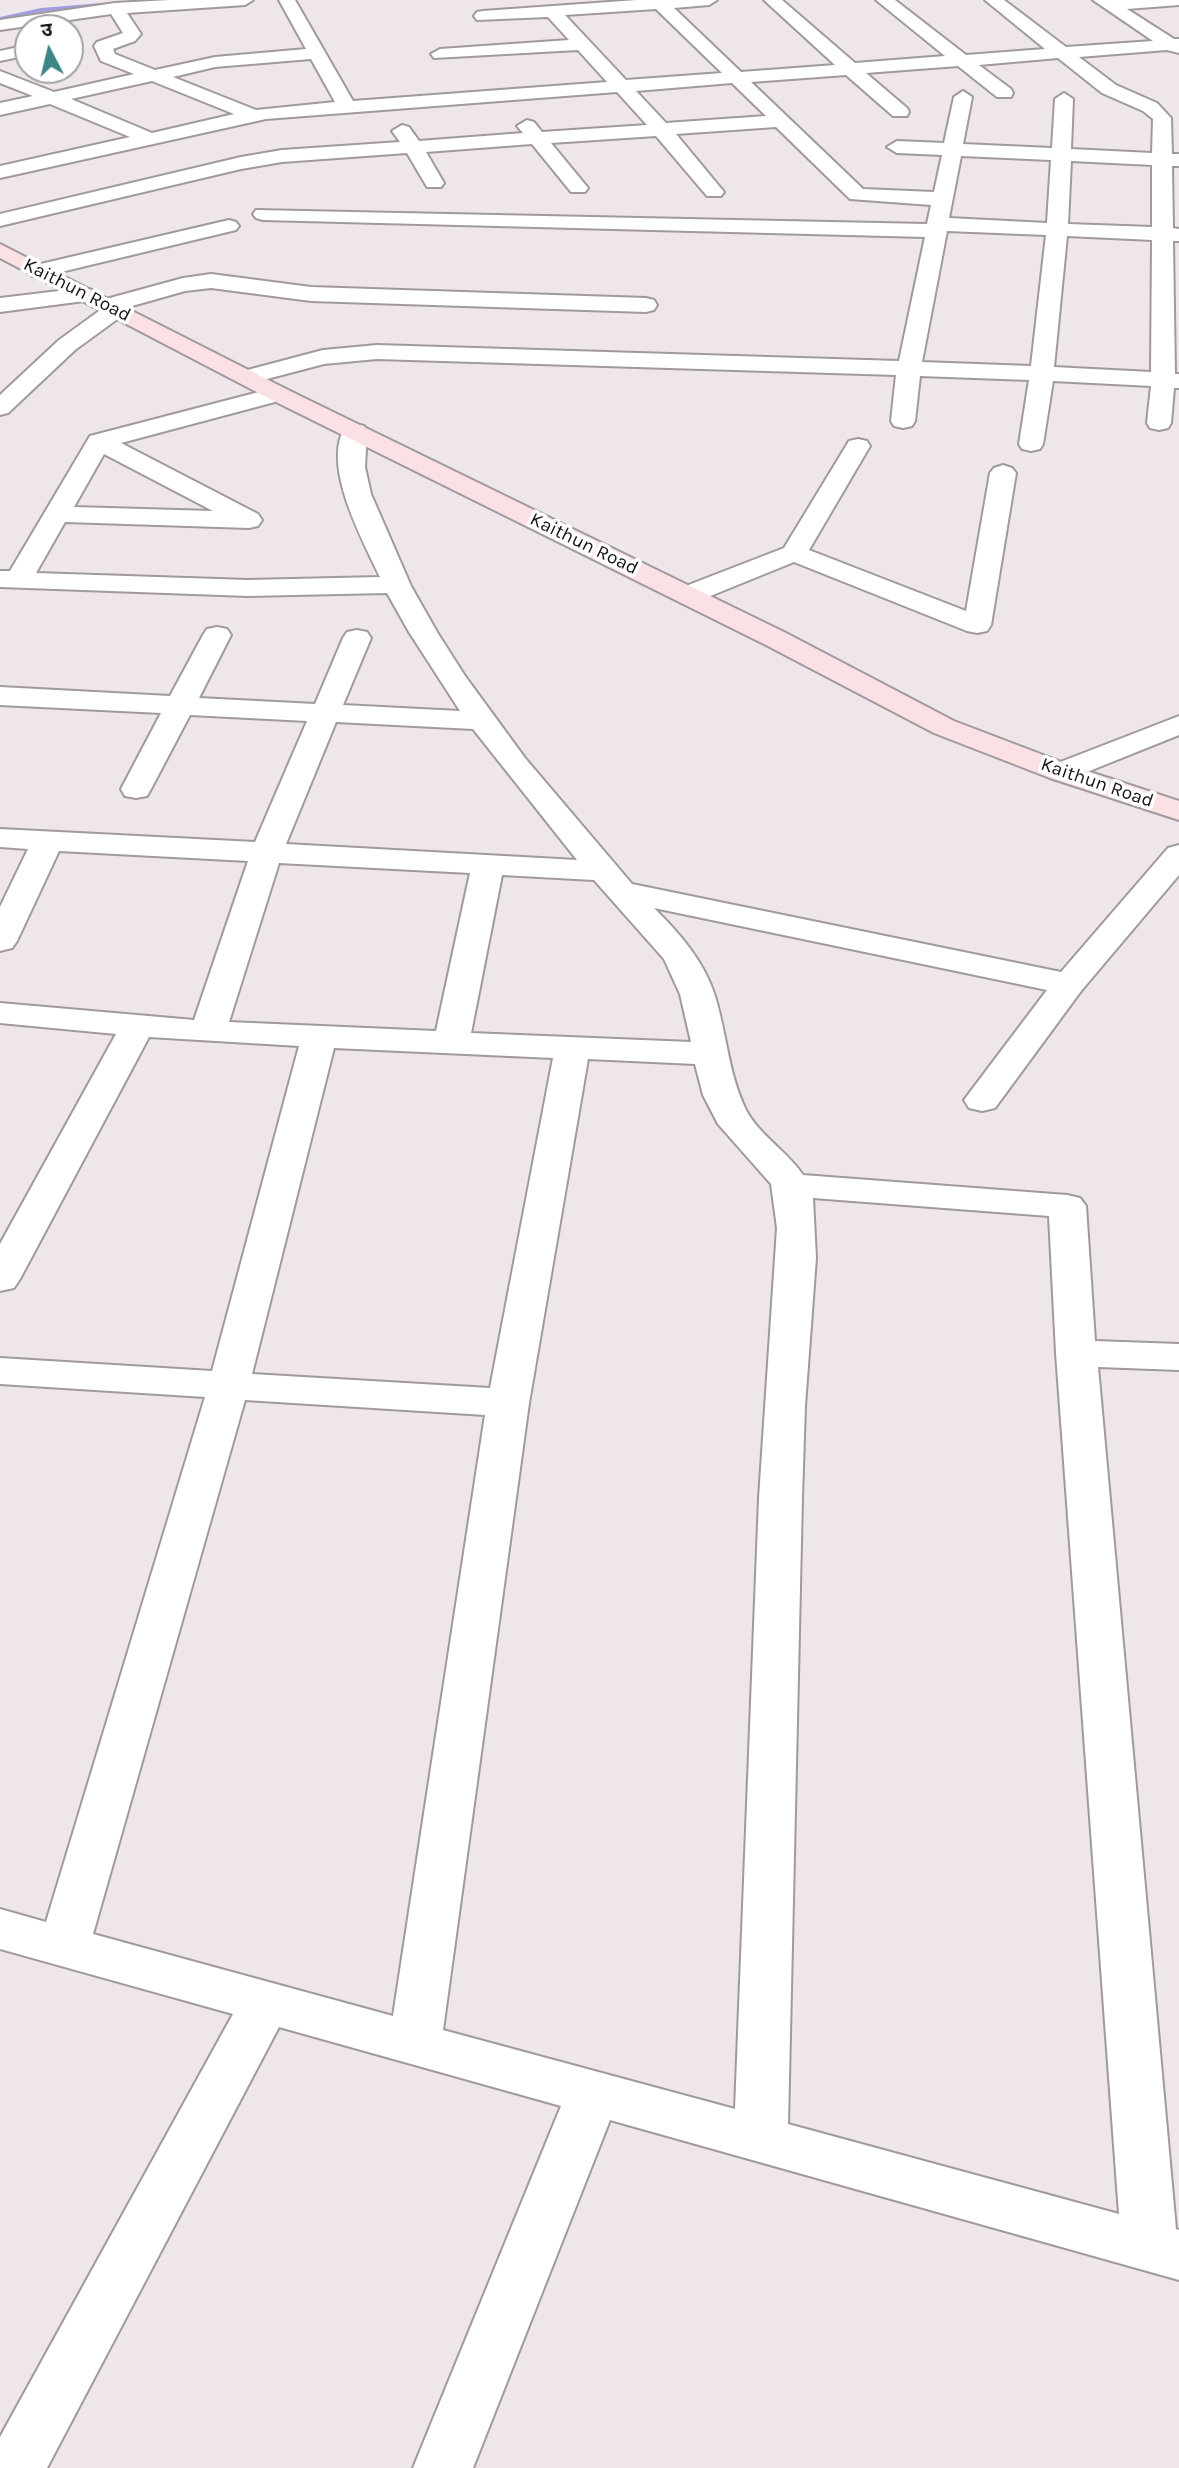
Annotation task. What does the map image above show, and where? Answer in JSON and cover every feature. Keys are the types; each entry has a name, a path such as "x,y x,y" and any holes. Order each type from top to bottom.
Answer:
{"street":[{"path":"0,13 53,0"},
{"path":"0,25 115,8 245,0"},
{"path":"287,0 348,106"},
{"path":"482,16 709,0"},
{"path":"772,0 900,112"},
{"path":"884,0 1004,93"},
{"path":"993,0 1109,89 1143,103 1160,114 1171,160 1171,380 1159,423"},
{"path":"1106,2 1179,1"},
{"path":"659,2 858,195 944,199"},
{"path":"1106,2 1176,46"},
{"path":"115,8 132,34 103,46 107,57 253,115"},
{"path":"553,12 662,130 713,192"},
{"path":"429,37 465,97"},
{"path":"86,42 114,41"},
{"path":"440,54 584,44"},
{"path":"0,172 253,115 1060,52 1176,46"},
{"path":"0,109 225,60 317,53"},
{"path":"0,76 148,138"},
{"path":"496,95 541,139 578,188"},
{"path":"902,421 909,368 963,97"},
{"path":"1031,444 1042,373 1056,229 1064,99"},
{"path":"390,116 415,149 434,183"},
{"path":"0,220 254,160 782,121"},
{"path":"897,147 1171,160"},
{"path":"263,214 1056,229 1170,235"},
{"path":"40,271 229,226"},
{"name":"Kaithun Road","path":"0,250 278,394 688,596 944,727 1060,772 1179,811"},
{"path":"0,305 102,304 211,281 311,294 646,305"},
{"path":"0,408 67,345 102,304"},
{"path":"248,377 323,357 377,352 909,368 1171,380"},
{"path":"9,579 55,514 99,441 278,394"},
{"path":"355,430 351,452 354,483 396,584 434,650 482,721 612,881 663,936 686,968 697,987 720,1090 730,1116 766,1154 790,1185 796,1225 786,1371 773,1657 761,2139"},
{"path":"55,514 249,520 99,441"},
{"path":"688,596 794,553 858,446"},
{"path":"794,553 977,625 1003,473"},
{"path":"9,579 261,590 396,584"},
{"path":"136,789 217,635"},
{"path":"208,1032 267,854 357,638"},
{"path":"0,696 482,721"},
{"path":"1060,772 1179,725"},
{"path":"0,838 488,865 612,881 1069,984"},
{"path":"0,941 48,841"},
{"path":"982,1100 1069,984 1179,855"},
{"path":"451,1043 488,865"},
{"path":"0,1013 208,1032 712,1054"},
{"path":"0,1279 138,1026"},
{"path":"64,1947 229,1385 319,1037"},
{"path":"415,2044 508,1403 572,1048"},
{"path":"0,1929 1164,2250 1076,1353 1067,1206 790,1185"},
{"path":"1076,1353 1179,1357"},
{"path":"0,1371 508,1403"},
{"path":"15,2468 266,2003"},
{"path":"443,2468 593,2094"}],"waterway":[{"path":"0,19 41,10 160,0"}]}
